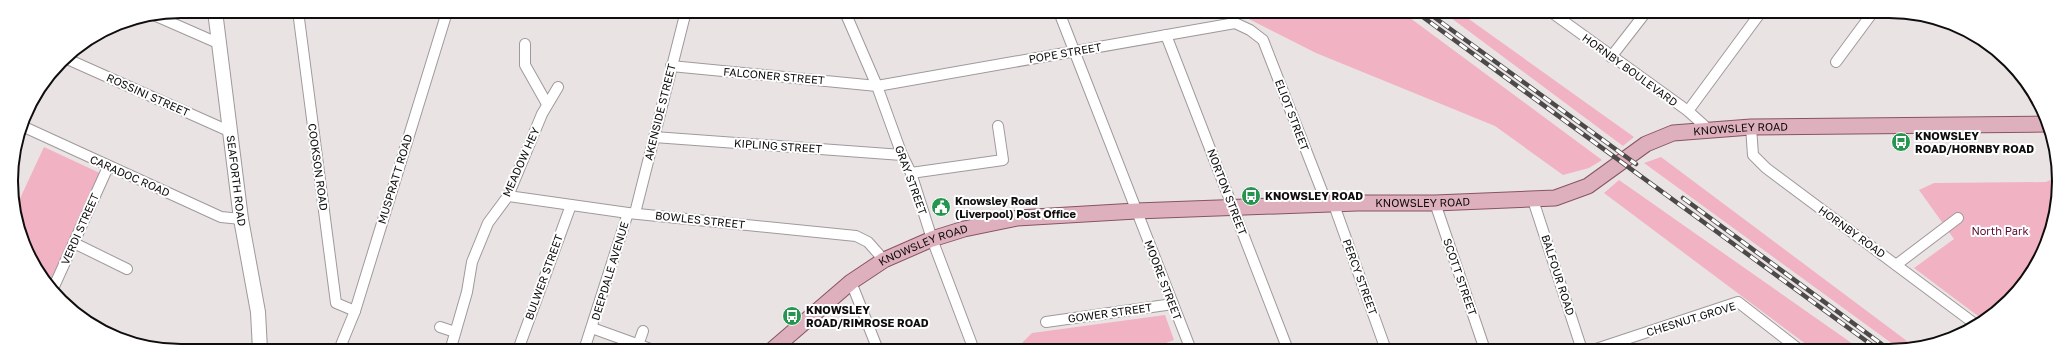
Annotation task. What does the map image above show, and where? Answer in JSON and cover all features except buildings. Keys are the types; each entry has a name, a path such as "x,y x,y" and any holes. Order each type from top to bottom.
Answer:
{"main road":[{"name":"SEAFORTH ROAD","path":"216,18 241,219 258,312 260,344"},
{"name":"KNOWSLEY ROAD","path":"781,344 851,282 884,260 908,248 932,239 1017,218 1233,207 1435,203 1555,198 1579,190 1654,139 1673,132 1751,127 2042,124"}],"street":[{"name":"COOKSON ROAD","path":"299,18 336,303 354,311"},
{"name":"MUSPRATT ROAD","path":"341,344 354,311 445,18"},
{"name":"AKENSIDE STREET","path":"632,213 654,137 684,18"},
{"name":"GRAY STREET","path":"848,18 877,86 902,155 911,173 932,239 972,344"},
{"name":"MOORE STREET","path":"1061,18 1189,344"},
{"name":"HORNBY BOULEVARD","path":"1559,18 1688,112 1708,129"},
{"path":"1611,57 1641,18"},
{"path":"1688,112 1757,18"},
{"path":"1836,62 1869,18"},
{"path":"162,19 220,44"},
{"name":"POPE STREET","path":"877,86 1235,23 1250,30"},
{"name":"ELIOT STREET","path":"1250,30 1263,40 1330,204"},
{"name":"NORTON STREET","path":"1166,35 1286,344"},
{"path":"525,44 525,65 548,104"},
{"name":"ROSSINI STREET","path":"71,61 231,132"},
{"name":"FALCONER STREET","path":"671,66 877,86"},
{"name":"MEADOW HEY","path":"452,344 468,292 472,262 488,223 508,196 548,104 558,87"},
{"path":"911,173 1003,160 998,126"},
{"name":"HORNBY ROAD","path":"1751,127 1753,155 1766,168 1971,321"},
{"name":"CARADOC ROAD","path":"27,128 108,167 221,217 228,219 241,219"},
{"name":"KIPLING STREET","path":"654,137 902,155"},
{"name":"VERDI STREET","path":"55,284 108,167"},
{"name":"BOWLES STREET","path":"508,196 632,213 856,236 868,242 884,260"},
{"name":"BALFOUR ROAD","path":"1533,200 1580,344"},
{"name":"SCOTT STREET","path":"1435,203 1483,344"},
{"name":"PERCY STREET","path":"1330,204 1384,344"},
{"name":"BULWER STREET","path":"520,344 571,205"},
{"name":"DEEPDALE AVENUE","path":"586,344 632,213"},
{"path":"1896,265 1958,218"},
{"path":"74,243 127,268"},
{"path":"851,282 876,344"},
{"name":"CHESNUT GROVE","path":"1611,344 1738,302 1792,344"},
{"name":"GOWER STREET","path":"1046,322 1173,304"},
{"path":"440,327 455,332"},
{"name":"DEEPDALE AVENUE","path":"592,328 635,344"},
{"path":"638,344 644,331"}],"green space":[{"path":"1247,18 1410,18 1602,160 1589,168 1563,175 1495,126 1316,53"},
{"path":"1451,18 1467,18 1634,137 1623,146"},
{"path":"44,147 104,175 53,281 45,272 30,243 19,201"},
{"path":"1661,157 1910,343 1893,344 1644,163"},
{"name":"North Park","path":"2052,179 2052,192 2049,213 2040,243 2025,272 1996,304 1980,317 1914,268 1954,239 1919,190 1934,183 2046,182"},
{"path":"1619,180 1853,344 1806,344 1604,193"},
{"path":"1165,315 1174,340 1163,344 1021,344 1032,333"}],"railway":[{"path":"1424,18 1870,344"},
{"path":"1435,18 1636,164"},
{"path":"1683,198 1881,344"}],"place":[{"name":"KNOWSLEY ROAD/HORNBY ROAD","path":"1901,142"},
{"name":"KNOWSLEY ROAD","path":"1251,196"},
{"name":"Knowsley Road (Liverpool) Post Office","path":"941,207"},
{"name":"KNOWSLEY ROAD/RIMROSE ROAD","path":"792,316"}]}
